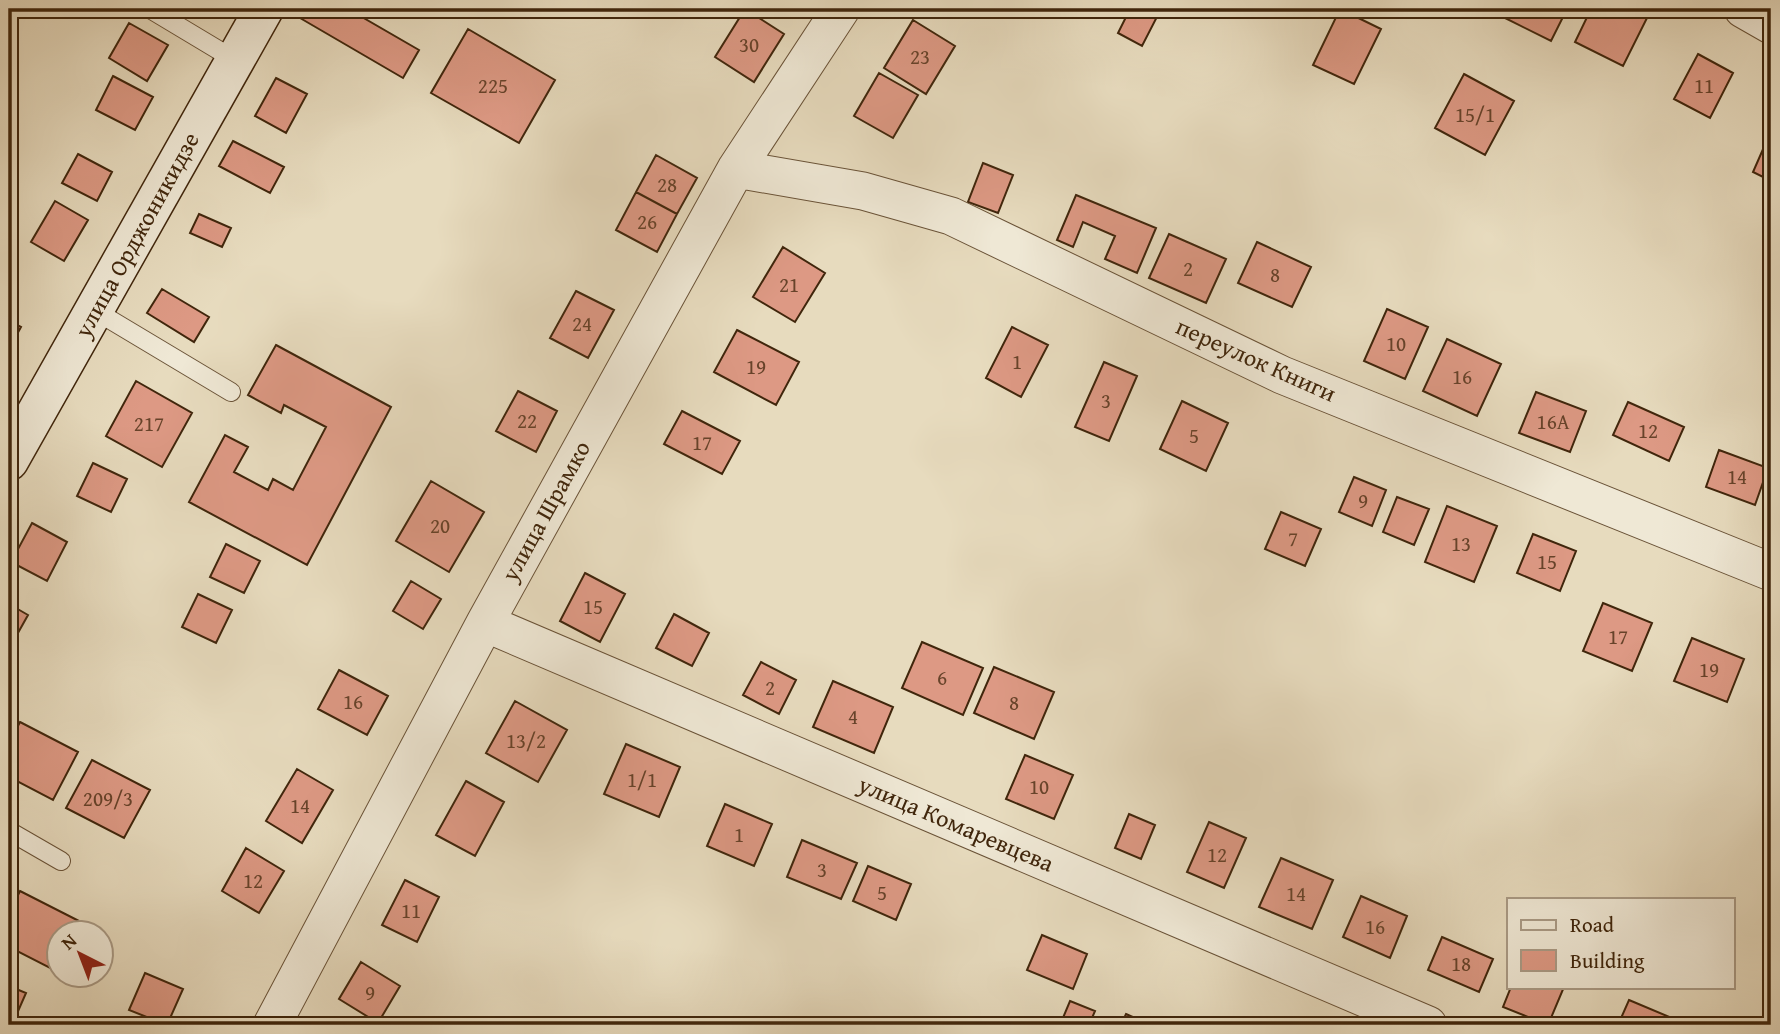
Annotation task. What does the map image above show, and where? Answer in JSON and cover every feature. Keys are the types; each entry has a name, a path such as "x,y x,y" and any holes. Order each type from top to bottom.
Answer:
{"street":[{"name":"улица Орджоникидзе","path":"9,461 264,9"},
{"name":"улица Шрамко","path":"272,1025 485,623 736,169 841,9"},
{"path":"1743,9 1771,25"},
{"name":"переулок Книги","path":"736,169 863,191 951,216 1282,375 1771,572"},
{"name":"улица Комаревцева","path":"485,623 1428,1025"}],"lane":[{"path":"150,9 235,60"},
{"path":"94,310 231,393"},
{"path":"9,831 61,860"}],"building":[{"path":"305,9 348,9 419,50 403,78 300,18"},
{"path":"745,9 784,34 754,82 715,57"},
{"path":"1130,9 1161,9 1142,46 1118,33"},
{"path":"1340,9 1381,29 1354,84 1313,65"},
{"path":"1507,9 1567,9 1551,41 1503,17"},
{"path":"1591,9 1634,9 1648,16 1623,66 1575,42"},
{"path":"913,20 955,46 926,94 884,68"},
{"path":"129,23 168,45 147,81 109,58"},
{"path":"468,29 555,80 519,143 431,93"},
{"path":"1698,54 1733,73 1710,118 1674,99"},
{"path":"879,73 918,95 893,138 854,116"},
{"path":"1464,74 1514,101 1485,155 1435,128"},
{"path":"113,76 153,97 135,130 96,110"},
{"path":"276,78 307,94 286,133 255,116"},
{"path":"1771,131 1771,181 1753,172"},
{"path":"233,141 284,167 270,193 219,166"},
{"path":"78,154 112,172 97,201 62,183"},
{"path":"656,155 697,178 677,214 636,192"},
{"path":"983,163 1013,175 998,213 968,202"},
{"path":"636,192 677,214 657,252 616,230"},
{"path":"1076,195 1156,228 1137,273 1105,259 1115,236 1083,222 1073,247 1057,240"},
{"path":"55,201 88,220 64,261 31,242"},
{"path":"199,214 231,228 222,247 190,233"},
{"path":"1169,234 1226,259 1206,303 1149,278"},
{"path":"1257,242 1311,267 1292,307 1238,283"},
{"path":"783,247 825,273 795,322 753,297"},
{"path":"162,289 209,317 194,342 147,313"},
{"path":"576,291 614,310 588,358 550,338"},
{"path":"1387,309 1428,327 1405,379 1364,361"},
{"path":"9,321 21,327 9,349"},
{"path":"1012,327 1048,345 1021,397 986,378"},
{"path":"737,330 799,362 776,405 714,372"},
{"path":"1447,339 1501,364 1477,416 1423,391"},
{"path":"276,345 391,407 307,565 189,502 225,435 248,447 234,472 268,490 273,479 293,490 326,427 284,405 281,413 248,395"},
{"path":"1104,362 1137,376 1109,441 1075,427"},
{"path":"136,381 192,413 162,467 106,436"},
{"path":"518,391 557,411 536,452 496,431"},
{"path":"1536,392 1586,411 1570,452 1519,433"},
{"path":"1182,401 1228,423 1206,471 1160,449"},
{"path":"1628,402 1684,427 1669,461 1613,435"},
{"path":"682,411 740,441 722,474 664,444"},
{"path":"1719,450 1768,468 1755,505 1706,487"},
{"path":"93,463 127,479 111,512 77,496"},
{"path":"1354,477 1386,490 1372,526 1339,512"},
{"path":"431,481 484,512 449,572 396,541"},
{"path":"1397,497 1429,509 1414,545 1383,532"},
{"path":"1447,506 1497,526 1474,582 1425,562"},
{"path":"1281,512 1321,529 1305,566 1265,549"},
{"path":"32,523 67,542 47,581 11,562"},
{"path":"1533,534 1576,551 1560,591 1517,573"},
{"path":"226,544 260,561 244,593 210,577"},
{"path":"585,573 625,594 600,642 560,621"},
{"path":"411,581 441,599 423,629 393,611"},
{"path":"198,594 232,610 216,643 182,627"},
{"path":"1603,603 1652,623 1632,671 1583,651"},
{"path":"9,604 28,615 9,649"},
{"path":"674,614 709,633 692,666 656,648"},
{"path":"1692,638 1744,659 1727,702 1674,681"},
{"path":"922,642 983,668 963,715 902,688"},
{"path":"761,662 796,680 779,714 743,695"},
{"path":"994,667 1054,692 1034,739 974,713"},
{"path":"339,670 388,696 367,735 318,709"},
{"path":"833,681 893,707 874,753 813,727"},
{"path":"515,701 567,730 538,782 486,753"},
{"path":"20,722 78,752 53,800 9,777 9,743"},
{"path":"626,744 680,767 659,817 604,794"},
{"path":"1025,755 1073,775 1054,819 1006,799"},
{"path":"92,760 150,790 124,838 66,808"},
{"path":"297,769 333,790 302,843 266,821"},
{"path":"466,781 504,802 475,856 436,835"},
{"path":"725,804 772,824 754,866 707,846"},
{"path":"1129,814 1155,825 1141,859 1115,848"},
{"path":"1209,822 1246,838 1224,888 1187,872"},
{"path":"802,840 857,863 841,899 787,877"},
{"path":"246,848 284,871 259,913 222,891"},
{"path":"1281,858 1333,880 1312,929 1259,907"},
{"path":"868,866 911,884 896,920 853,901"},
{"path":"405,880 439,897 417,942 382,925"},
{"path":"20,891 73,918 46,918 46,966 9,947 9,913"},
{"path":"1361,896 1407,916 1390,958 1343,937"},
{"path":"1042,935 1087,954 1073,989 1027,970"},
{"path":"1442,937 1493,959 1479,992 1428,970"},
{"path":"361,962 400,986 378,1023 339,999"},
{"path":"145,973 183,989 167,1025 129,1010"},
{"path":"9,986 26,993 12,1025 9,1025"},
{"path":"1511,988 1564,988 1548,1025 1503,1007"},
{"path":"1629,1000 1686,1024 1618,1025"},
{"path":"1070,1001 1095,1011 1089,1025 1060,1025"},
{"path":"1126,1014 1151,1025 1121,1025"}]}
